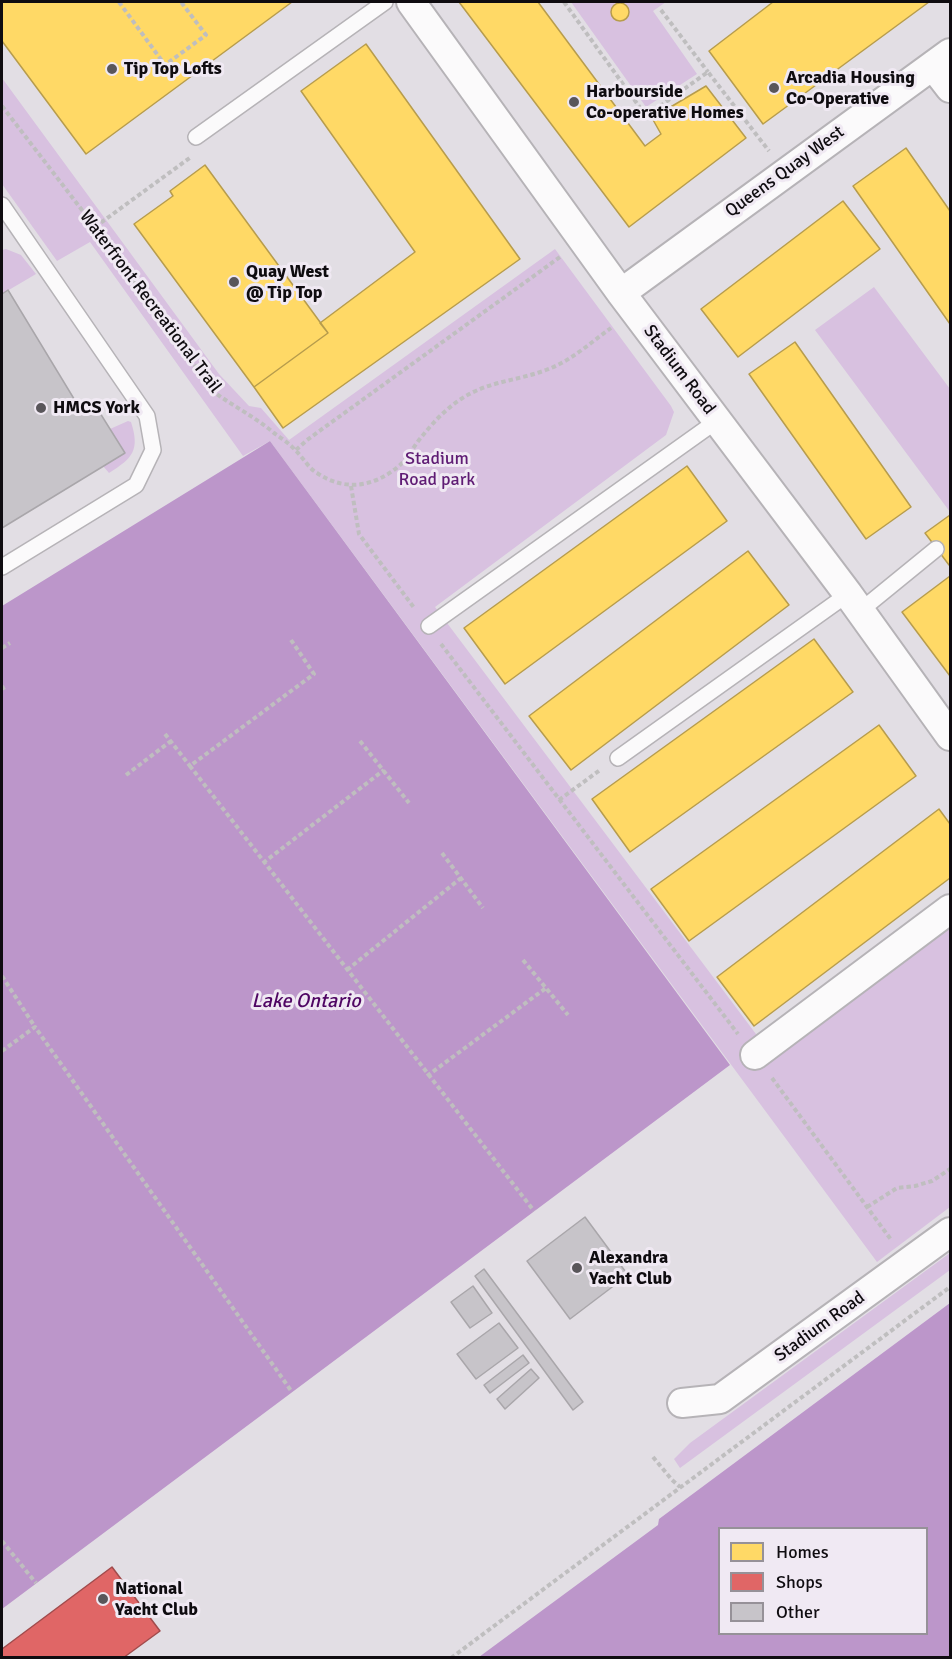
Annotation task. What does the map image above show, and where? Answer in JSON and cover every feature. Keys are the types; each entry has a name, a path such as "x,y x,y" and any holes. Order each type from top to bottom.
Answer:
{"street":[{"name":"Stadium Road","path":"411,2 621,293 718,420 951,736"},
{"name":"Queens Quay West","path":"621,293 942,59"},
{"path":"942,59 951,88"},
{"path":"755,1055 951,909"},
{"name":"Stadium Road","path":"682,1403 720,1399 951,1233"}],"lane":[{"path":"196,137 385,2"},
{"path":"2,205 7,225 147,416 153,450 136,485 2,567"},
{"path":"429,626 718,420"},
{"path":"618,758 936,549"}],"path":[{"path":"119,2 165,65 206,35 181,2"},
{"path":"564,2 646,116 708,72"},
{"path":"661,10 770,151"},
{"name":"Waterfront Recreational Trail","path":"2,106 95,228 214,392 261,422 296,450 315,472 337,483 351,486"},
{"path":"95,228 190,159 196,137"},
{"path":"296,450 563,255"},
{"path":"615,325 565,362 524,377 484,386 460,399 440,415 417,442 407,459 396,469 381,479 364,485 351,486 359,534 755,1055 909,1263"},
{"path":"190,766 314,674 291,640"},
{"path":"2,648 10,643"},
{"path":"165,734 534,1211"},
{"path":"126,775 171,741"},
{"path":"360,741 409,803"},
{"path":"263,863 384,770"},
{"path":"559,800 585,781"},
{"path":"442,853 483,908"},
{"path":"347,970 461,878"},
{"path":"523,960 568,1015"},
{"path":"2,976 35,1027 292,1392"},
{"path":"428,1076 546,988"},
{"path":"2,1051 35,1027"},
{"path":"867,1207 897,1188 932,1181 951,1169"},
{"path":"451,1658 951,1287"},
{"path":"653,1457 680,1487"},
{"path":"2,1541 36,1583"}],"green space":[{"path":"571,2 666,2 653,11 697,74 646,107"},
{"name":"Stadium Road park","path":"2,78 219,374 249,406 261,408 289,440 555,249 674,412 666,435 435,607 774,1058 950,927 950,1207 877,1262 270,441 243,456 90,242 57,261 2,184"},
{"path":"6,249 21,255 36,274 2,294 2,250"},
{"path":"874,287 950,389 950,512 815,330"},
{"path":"128,421 131,422 134,432 132,452 124,463 109,473 103,466 124,453 110,429"},
{"path":"950,1253 950,1270 680,1468 674,1459 690,1443"}],"water":[{"name":"Lake Ontario","path":"270,441 730,1065 2,1609 2,606"},
{"path":"950,1303 950,1657 479,1657 658,1525 659,1519"}],"building: Homes":[{"name":"Tip Top Lofts","path":"2,2 292,2 86,154 2,41"},
{"name":"Harbourside Co-operative Homes","path":"459,2 538,2 645,146 661,134 652,118 706,86 746,138 629,227"},
{"name":"Arcadia Housing Co-Operative","path":"773,2 929,2 763,124 709,51"},
{"path":"620,3 626,6 629,12 626,18 620,21 614,18 611,12 614,6"},
{"path":"366,44 520,259 283,428 254,387 328,333 320,323 415,252 301,91"},
{"path":"906,148 950,211 950,324 853,186"},
{"name":"Quay West @ Tip Top","path":"205,165 328,333 254,387 134,224 173,196 170,191"},
{"path":"843,201 880,249 738,357 701,309"},
{"path":"795,342 911,507 866,539 749,374"},
{"path":"687,466 727,521 505,684 464,628"},
{"path":"950,515 950,564 949,565 925,533"},
{"path":"748,551 789,605 571,770 529,716"},
{"path":"950,576 950,676 902,612"},
{"path":"814,639 853,692 630,852 592,799"},
{"path":"879,725 916,776 689,941 651,889"},
{"path":"939,809 950,824 950,878 754,1026 717,977"}],"building: Shops":[{"name":"National Yacht Club","path":"112,1567 160,1631 123,1658 2,1658 2,1649"}],"building: Other":[{"name":"HMCS York","path":"8,290 82,412 95,405 125,453 2,528 2,294"},
{"name":"Alexandra Yacht Club","path":"585,1217 628,1275 570,1319 527,1261"},
{"path":"484,1269 583,1402 573,1410 475,1276"},
{"path":"473,1286 492,1313 470,1328 451,1302"},
{"path":"499,1323 518,1348 476,1379 457,1354"},
{"path":"523,1355 529,1363 490,1393 484,1385"},
{"path":"531,1369 539,1378 505,1409 497,1399"}],"place":[{"name":"Tip Top Lofts","path":"112,69"},
{"name":"Arcadia Housing Co-Operative","path":"774,88"},
{"name":"Harbourside Co-operative Homes","path":"574,102"},
{"name":"Quay West @ Tip Top","path":"234,282"},
{"name":"HMCS York","path":"41,408"},
{"name":"Alexandra Yacht Club","path":"577,1268"},
{"name":"National Yacht Club","path":"103,1599"}]}
